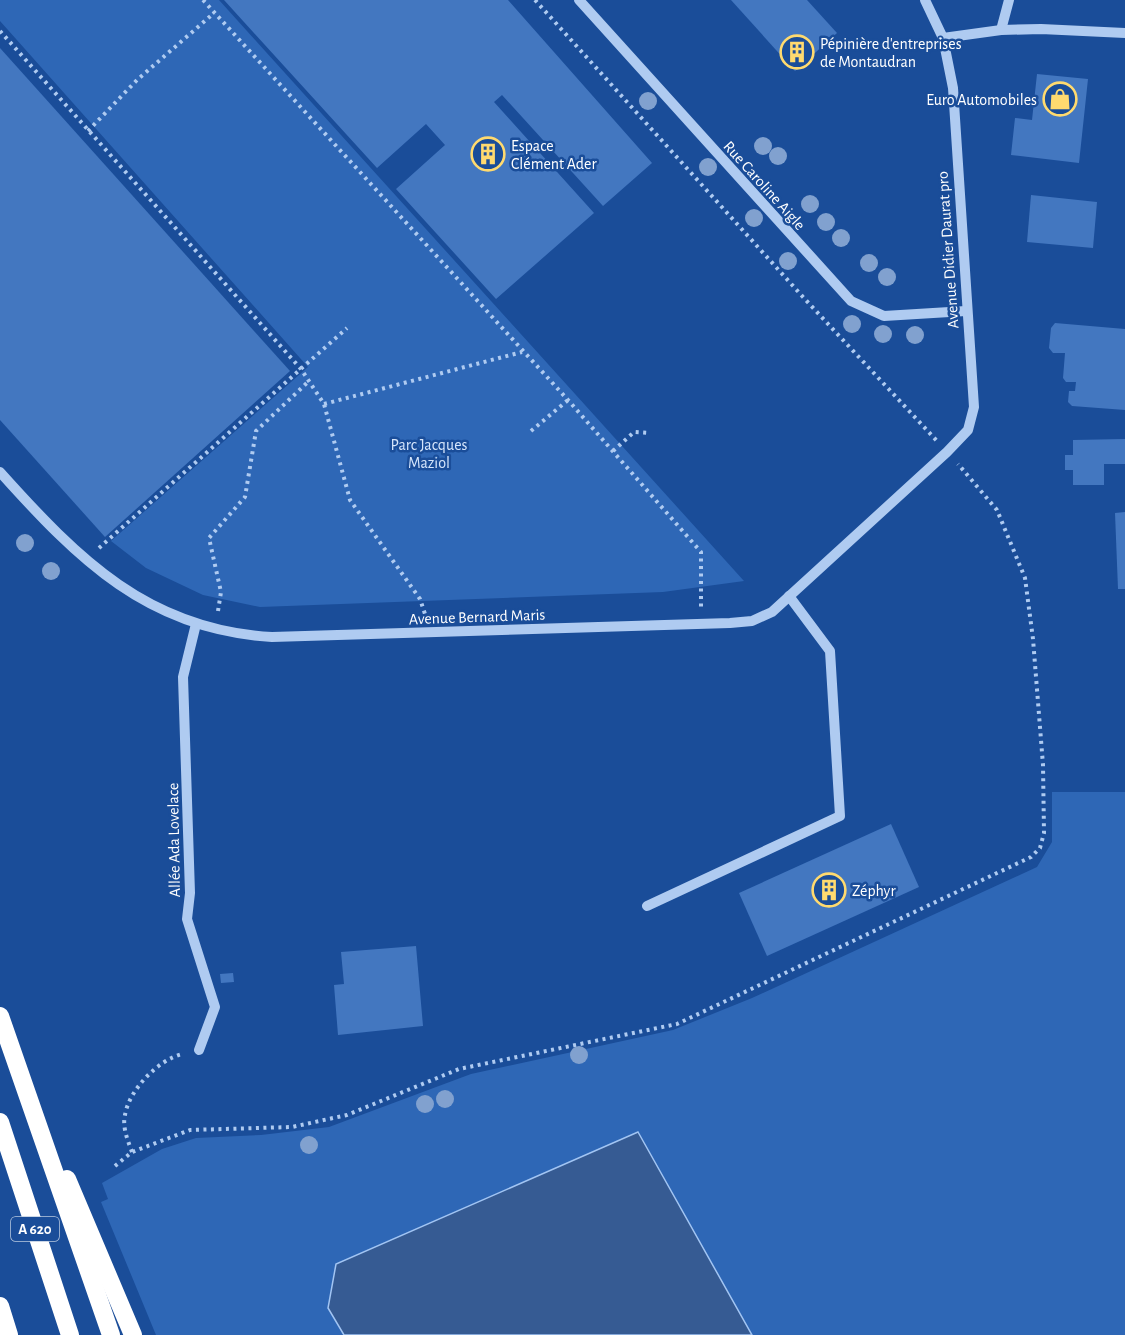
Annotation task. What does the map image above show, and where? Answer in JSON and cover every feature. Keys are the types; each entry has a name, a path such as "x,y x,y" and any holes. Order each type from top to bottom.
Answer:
{"highway":[{"path":"0,1016 111,1335"},
{"name":"A 620","path":"0,1122 70,1335"},
{"path":"41,1131 76,1197 133,1335"},
{"path":"0,1306 9,1335"}],"street":[{"name":"Rue Caroline Aigle","path":"579,0 851,301 884,316 966,311"},
{"name":"Avenue Didier Daurat pro","path":"926,0 943,38 953,88 974,407 968,430 947,452"},
{"path":"1001,30 1009,0"},
{"path":"943,38 1001,30 1041,29 1125,33"},
{"name":"Avenue Bernard Maris","path":"0,472 57,536 87,562 136,596 196,624 215,630 242,636 272,637 752,621 772,612 947,452"},
{"path":"647,906 840,816 830,651 789,596"},
{"name":"Allée Ada Lovelace","path":"196,624 183,678 190,893 187,919 215,1007 199,1050"}],"path":[{"path":"203,0 568,400 701,552 701,624"},
{"path":"115,1166 132,1152 190,1130 292,1127 347,1115 459,1069 677,1024 1030,858 1040,848 1044,833 1043,765 1033,639 1025,578 997,510 947,452 803,297 535,0"},
{"path":"88,131 137,80 214,13"},
{"path":"0,31 301,369 324,404 350,500 420,599 431,632"},
{"path":"87,562 108,539 346,328"},
{"path":"324,404 522,352"},
{"path":"215,630 221,592 209,538 245,498 256,430 309,381"},
{"path":"531,431 568,400"},
{"path":"613,451 634,432 649,434"},
{"path":"132,1152 126,1134 125,1115 135,1093 160,1064 171,1057 199,1050"}],"green space":[{"name":"Parc Jacques Maziol","path":"0,0 219,0 744,581 663,592 260,607 203,595 146,568 111,541 308,367 0,21"},
{"path":"1052,792 1125,792 1125,1335 752,1335 638,1133 328,1308 344,1335 156,1335 101,1202 108,1199 102,1183 162,1149 196,1138 261,1135 329,1127 471,1074 673,1030 752,998 1037,867 1052,842"}],"shaded area":[{"path":"638,1132 752,1335 344,1335 328,1308 336,1264"}],"building":[{"name":"Espace Clément Ader","path":"224,0 508,0 652,163 603,206 502,95 494,102 594,213 496,299 396,189 445,145 426,124 377,168"},
{"name":"Pépinière d'entreprises de Montaudran","path":"731,0 807,0 837,33 795,71"},
{"path":"0,48 290,371 105,537 0,420"},
{"name":"Euro Automobiles","path":"1037,74 1088,79 1079,163 1011,155 1015,118 1032,120"},
{"path":"1031,195 1097,202 1093,248 1027,242"},
{"path":"1055,323 1125,329 1125,410 1072,406 1068,402 1069,391 1075,391 1076,382 1066,382 1063,378 1065,353 1053,353 1049,348 1051,328"},
{"path":"1125,439 1125,464 1104,464 1104,485 1073,485 1073,470 1065,470 1065,455 1073,455 1073,440"},
{"path":"1125,512 1125,589 1118,589 1115,513"},
{"name":"Zéphyr","path":"891,824 919,887 767,956 739,893"},
{"path":"416,946 423,1026 338,1035 334,985 344,984 341,952"},
{"path":"233,973 234,982 221,983 220,974"}],"place":[{"name":"Pépinière d'entreprises de Montaudran","path":"797,52"},
{"name":"Euro Automobiles","path":"1060,99"},
{"name":"Espace Clément Ader","path":"488,154"},
{"name":"Zéphyr","path":"829,890"}]}
